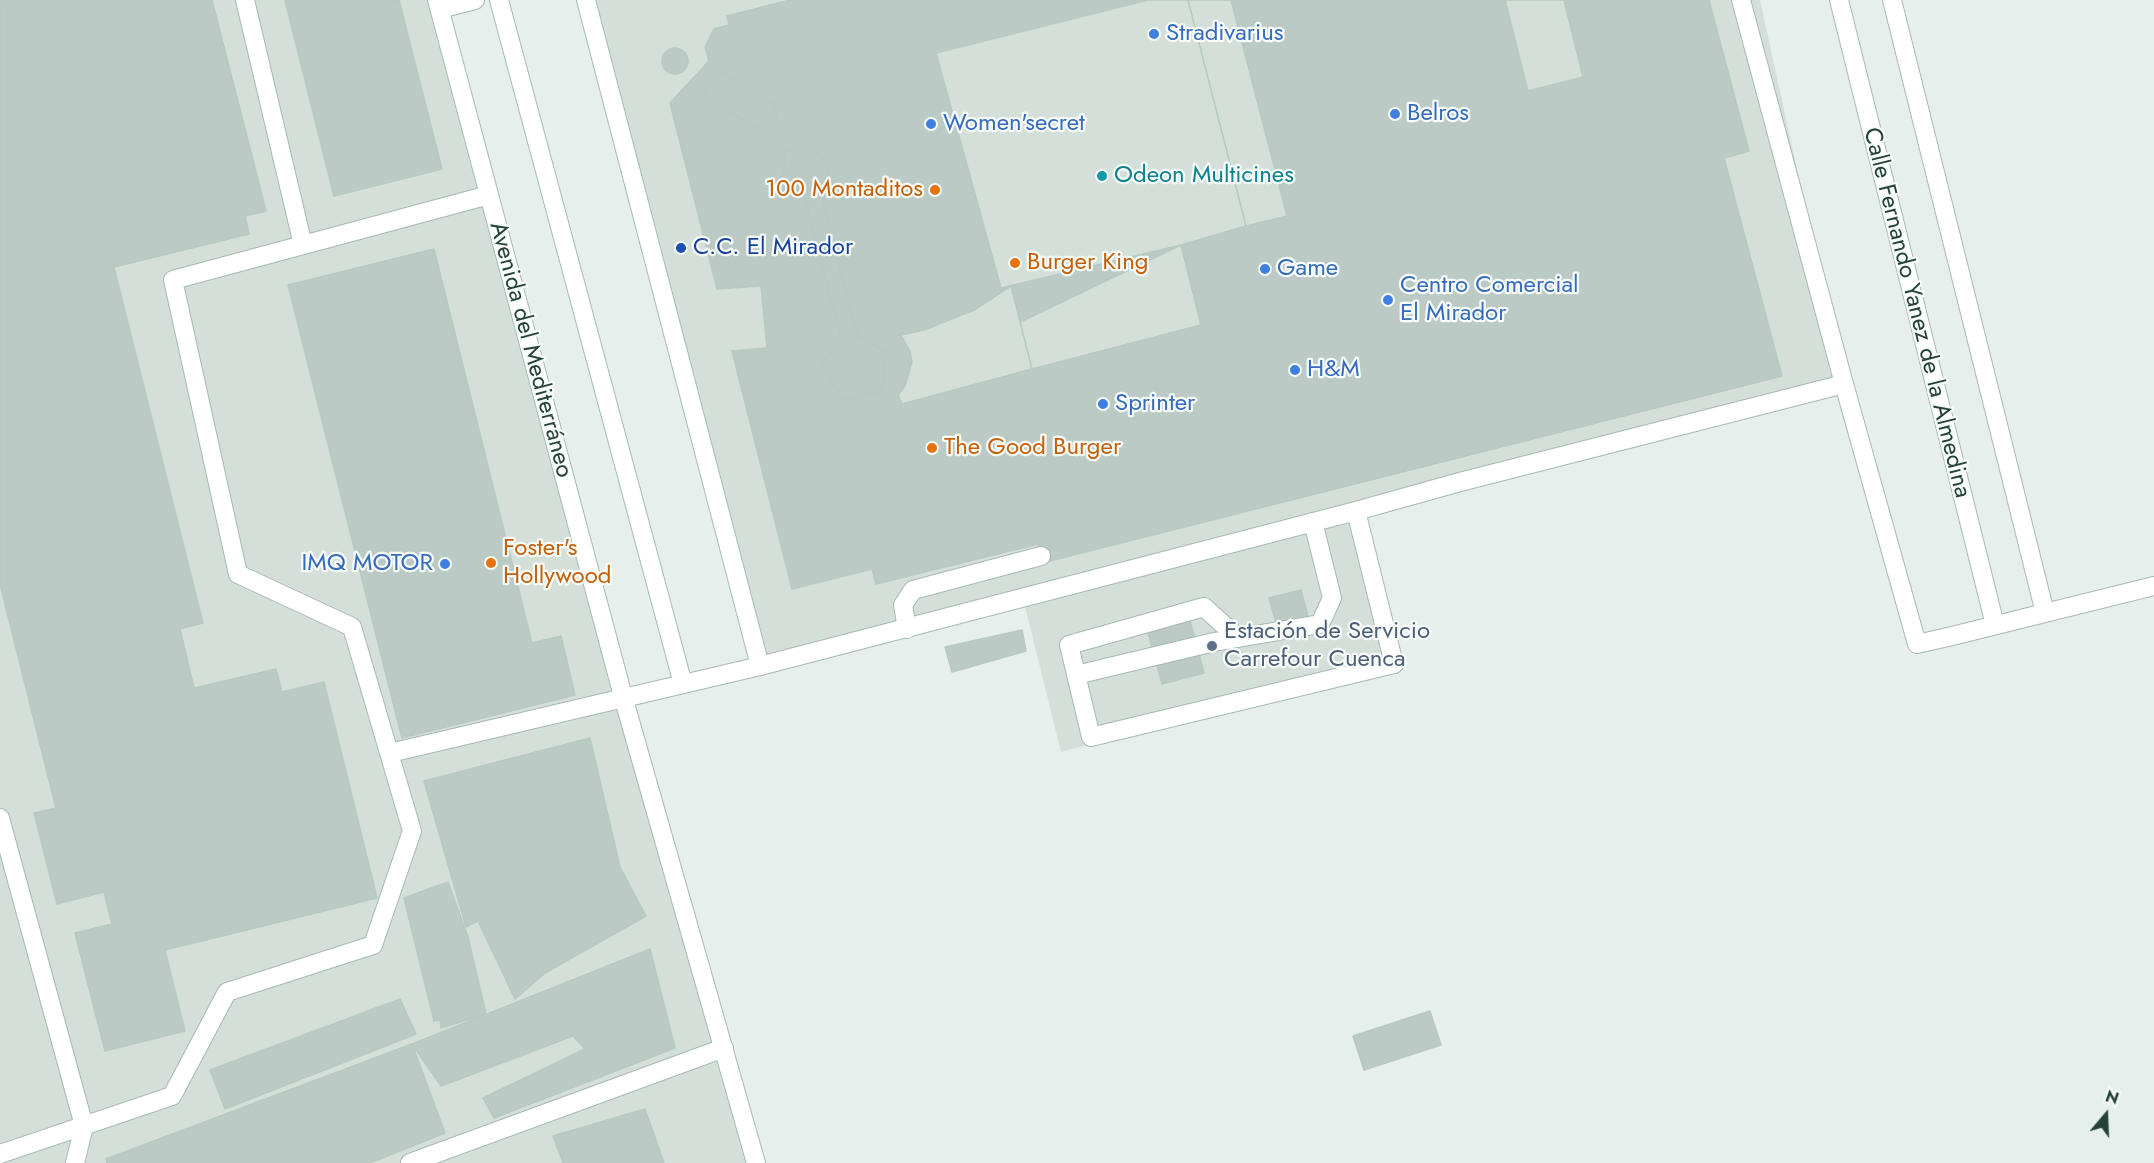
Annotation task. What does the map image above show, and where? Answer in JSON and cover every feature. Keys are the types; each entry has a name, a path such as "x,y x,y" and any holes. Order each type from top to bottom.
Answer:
{"street":[{"path":"245,0 303,245"},
{"path":"438,4 475,0"},
{"path":"499,0 683,684"},
{"path":"586,0 760,666"},
{"path":"1740,0 1917,644 2154,586"},
{"name":"Calle Fernando Yanez de la Almedina","path":"1839,0 1995,625"},
{"path":"1892,0 2045,613"},
{"name":"Avenida del Mediterráneo","path":"438,4 624,700 756,1163"},
{"path":"0,1154 172,1096 226,992 373,945 412,831 352,627 238,574 173,280 489,195"},
{"path":"390,753 624,700 907,629 1460,482 1844,384"},
{"path":"1238,638 1204,607 1069,645 1090,737 1394,664 1356,511"},
{"path":"1076,675 1238,638 1320,624 1332,598 1313,522"},
{"path":"907,629 903,605 913,590 1041,556"},
{"path":"0,818 84,1126 75,1163"},
{"path":"410,1163 724,1048"}],"shaded area":[{"path":"0,0 437,0 756,1163 0,1163"},
{"name":"Centro Comercial El Mirador","path":"586,0 1760,0 1844,384 1356,511 1394,664 1061,752 1023,598 760,666"}],"building":[{"path":"0,0 212,0 266,211 245,216 249,234 114,267 203,623 180,629 194,688 276,669 282,692 324,682 377,898 165,950 185,1031 105,1051 75,933 112,924 104,892 57,904 34,813 56,808 0,584"},
{"path":"285,0 399,0 442,169 334,196"},
{"name":"Centro Comercial El Mirador","path":"790,0 1709,0 1749,151 1724,158 1782,376 1042,563 1038,544 876,584 872,569 792,589 732,351 767,348 761,286 717,289 670,103 709,61 705,47 714,29 729,25 727,16","holes":["718,70 774,104 778,122 756,127 702,96","813,145 830,170 819,187 857,335 886,352 882,391 843,400 821,366 841,339 803,191 783,182 785,152","1011,286 1032,369 902,404 898,395 905,386 912,362 910,351 901,335 924,330 974,310"]},
{"name":"Odeon Multicines","path":"1148,0 1188,0 1246,226 1181,245 1001,288 936,53"},
{"path":"1188,0 1231,0 1287,216 1246,226"},
{"path":"1505,0 1564,0 1583,77 1528,91"},
{"path":"675,48 684,52 688,61 684,70 675,74 666,70 662,61 666,52"},
{"path":"718,70 774,104 778,122 756,127 702,96"},
{"path":"813,145 830,170 819,187 857,335 886,352 882,391 843,400 821,366 841,339 803,191 783,182 785,152"},
{"path":"1181,245 1201,325 1032,369 1020,322"},
{"path":"434,249 532,643 561,636 575,695 402,738 288,285"},
{"path":"1301,590 1309,620 1278,629 1269,598"},
{"path":"1186,606 1204,673 1162,684 1144,617"},
{"path":"1022,630 1026,651 952,672 945,647"},
{"path":"590,738 620,867 646,916 545,973 515,999 478,921 466,927 424,781"},
{"path":"448,882 468,937 486,1014 441,1028 440,1020 434,1021 404,898"},
{"path":"650,949 675,1048 494,1118 483,1098 585,1049 573,1036 441,1086 412,1044"},
{"path":"400,999 416,1034 225,1109 210,1070"},
{"path":"1430,1011 1441,1045 1364,1070 1353,1036"},
{"path":"412,1044 445,1133 370,1163 107,1163 106,1159"},
{"path":"645,1109 664,1163 563,1163 553,1136"}],"place":[{"name":"Stradivarius","path":"1154,34"},
{"name":"Belros","path":"1395,114"},
{"name":"Women'secret","path":"931,124"},
{"name":"Odeon Multicines","path":"1102,176"},
{"name":"100 Montaditos","path":"935,190"},
{"name":"C.C. El Mirador","path":"681,248"},
{"name":"Burger King","path":"1015,263"},
{"name":"Game","path":"1265,269"},
{"name":"Centro Comercial El Mirador","path":"1388,300"},
{"name":"H&M","path":"1295,370"},
{"name":"Sprinter","path":"1103,404"},
{"name":"The Good Burger","path":"932,448"},
{"name":"Foster's Hollywood","path":"491,563"},
{"name":"IMQ MOTOR","path":"445,564"},
{"name":"Estación de Servicio Carrefour Cuenca","path":"1212,646"}]}
